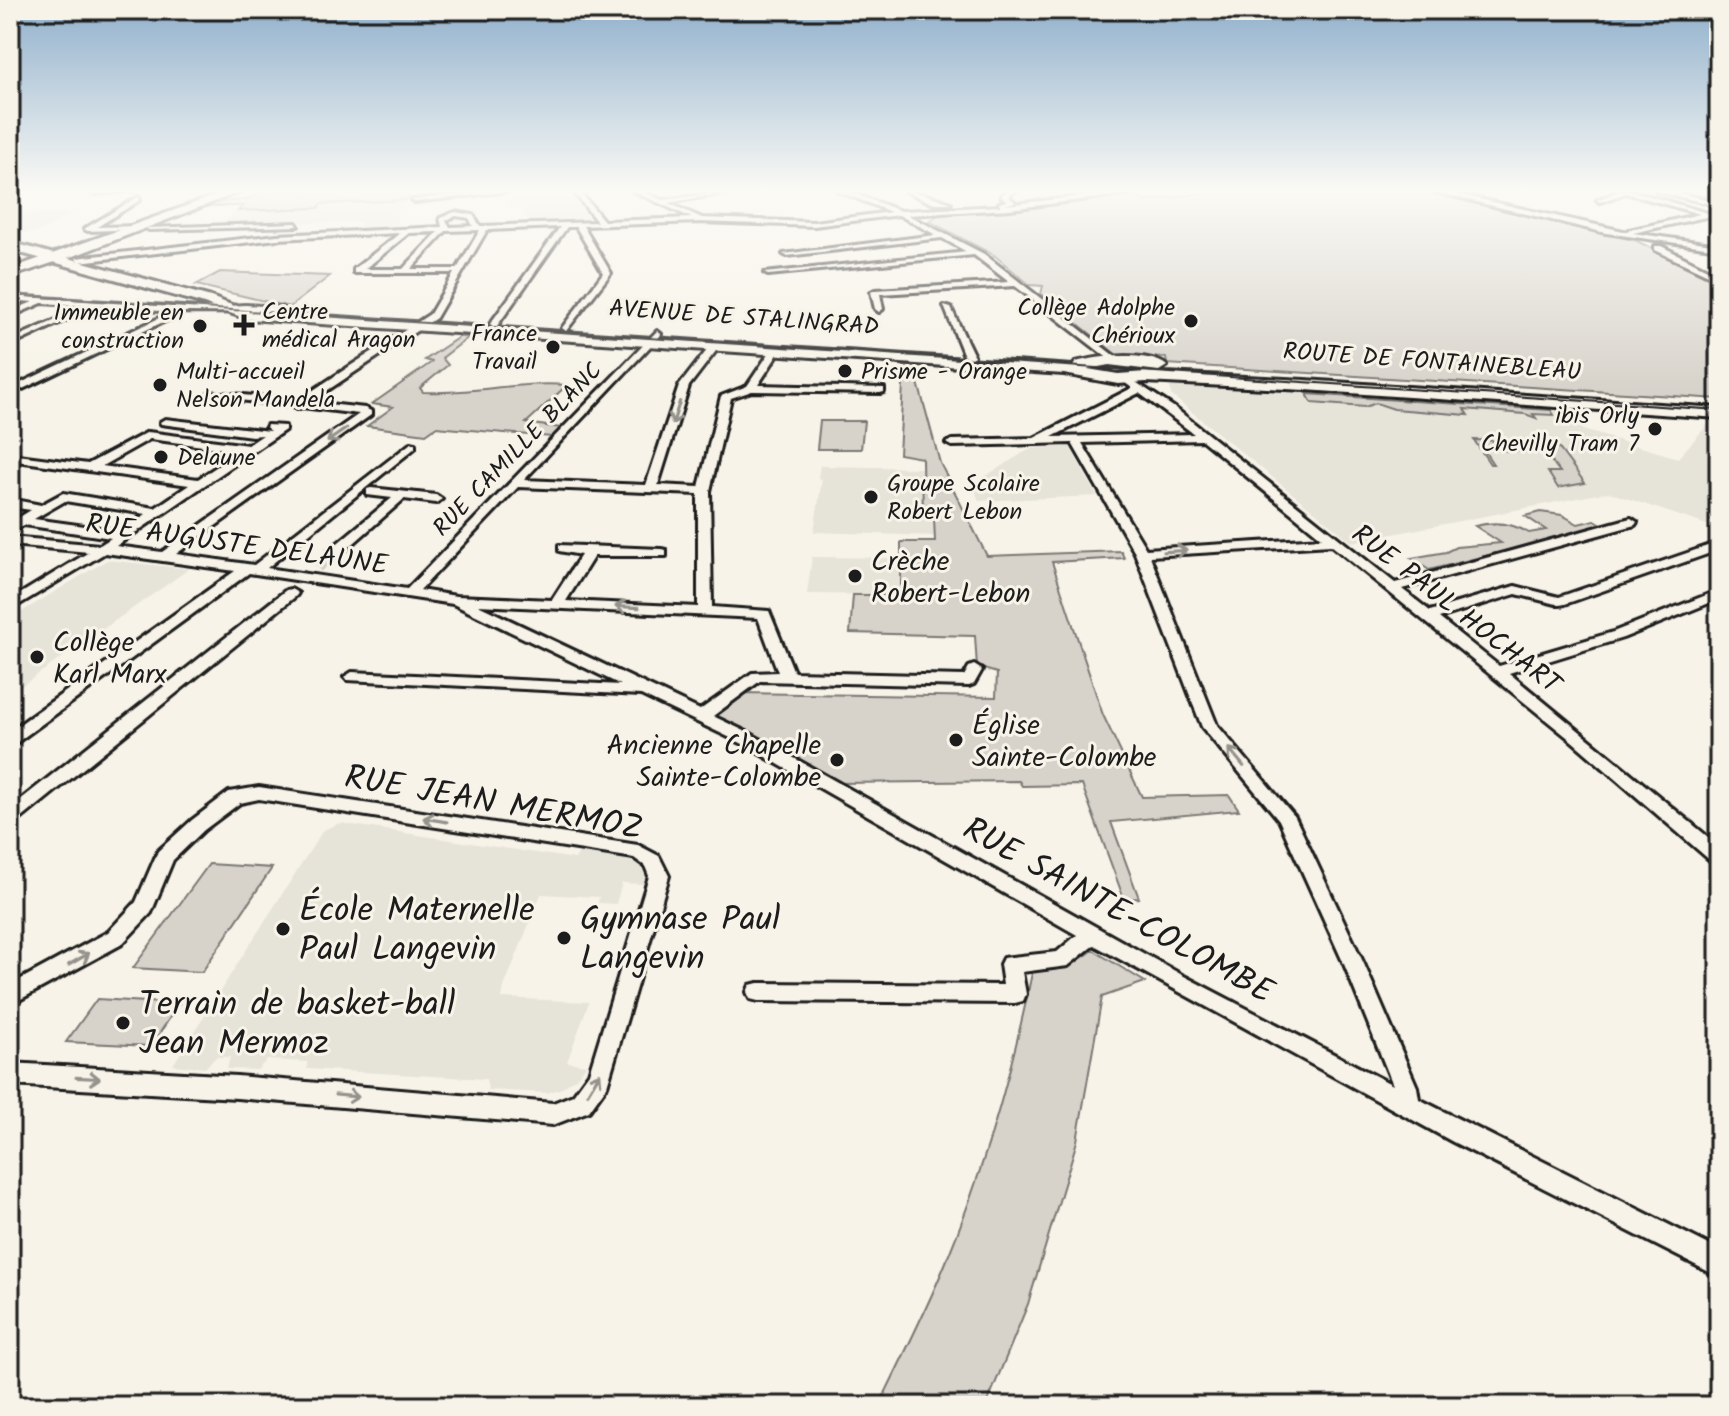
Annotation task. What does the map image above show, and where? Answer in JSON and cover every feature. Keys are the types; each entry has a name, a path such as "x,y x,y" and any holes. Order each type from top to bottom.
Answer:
{"main road":[{"path":"10,273 55,257"},
{"path":"62,257 247,315"},
{"path":"64,257 222,300 281,310"},
{"name":"AVENUE DE STALINGRAD","path":"281,310 422,324 566,328 714,347 1059,369 1091,365"},
{"name":"AVENUE DE STALINGRAD","path":"247,315 1091,365"},
{"path":"1091,365 1114,360 1139,377"},
{"path":"1091,365 1139,377 1719,413"},
{"name":"ROUTE DE FONTAINEBLEAU","path":"1139,377 1719,405"}],"street":[{"path":"79,260 105,257"},
{"path":"374,257 357,271 460,271"},
{"path":"404,272 418,257"},
{"path":"10,606 103,549 251,449 299,404 422,324 438,310 467,257"},
{"path":"494,324 542,257"},
{"path":"566,328 607,273 598,257"},
{"path":"768,273 954,257"},
{"path":"848,270 960,257"},
{"path":"981,257 1114,360"},
{"path":"1676,257 1719,278"},
{"path":"879,309 875,292 1016,284"},
{"name":"AVENUE DE STALINGRAD","path":"10,298 247,315"},
{"path":"10,314 44,301"},
{"path":"10,343 98,304"},
{"path":"947,308 969,356"},
{"name":"AVENUE DE STALINGRAD","path":"180,311 281,310"},
{"path":"10,392 180,311"},
{"name":"RUE CAMILLE BLANC","path":"409,594 654,339"},
{"path":"1087,341 1095,349 1091,365"},
{"path":"651,489 684,386 714,347"},
{"path":"751,388 775,351"},
{"path":"1037,441 1139,377"},
{"name":"RUE PAUL HOCHART","path":"1139,377 1160,402 1578,737 1719,857"},
{"path":"705,611 704,491 724,399 733,391 751,388 880,390"},
{"path":"165,556 367,413 213,394"},
{"path":"165,422 252,433 269,430"},
{"path":"90,468 148,435 251,449"},
{"path":"952,443 1204,437"},
{"path":"1075,440 1142,553 1210,727 1286,817 1354,964 1405,1087 1408,1104"},
{"path":"10,739 253,568 411,446"},
{"path":"10,457 200,483"},
{"path":"515,483 704,491"},
{"path":"371,492 436,499"},
{"path":"333,554 401,496"},
{"path":"10,528 63,497 155,512"},
{"path":"10,503 44,509"},
{"path":"23,521 120,535"},
{"path":"1390,588 1631,522"},
{"name":"RUE AUGUSTE DELAUNE","path":"10,541 253,568 312,571 409,594 456,600 764,614 787,675"},
{"path":"1142,553 1330,541"},
{"path":"1426,617 1515,590 1560,601 1719,546"},
{"path":"564,548 589,553 661,553"},
{"path":"557,604 589,553"},
{"path":"10,818 291,593"},
{"path":"1496,672 1618,635 1719,594"},
{"name":"RUE AUGUSTE DELAUNE","path":"456,600 485,614"},
{"name":"RUE SAINTE-COLOMBE","path":"485,614 779,757 1091,936 1461,1134 1719,1264"},
{"path":"701,717 757,676 969,681 974,670"},
{"path":"352,677 646,691"},
{"name":"RUE JEAN MERMOZ","path":"10,996 115,938 144,907 165,856 198,825 235,797 259,793 638,852 652,861 659,876 599,1078 581,1103 553,1114 237,1087 10,1074"},
{"path":"758,992 1015,994 1010,964 1061,960 1091,936"}],"shaded area":[{"path":"996,257 1668,257 1719,283 1719,399 1167,364 1166,358 1117,355 1041,294 1043,286 1030,285"},
{"path":"220,272 330,276 290,307 196,285"},
{"path":"459,337 469,337 442,358 448,365 420,388 423,392 567,385 526,423 561,428 552,437 436,427 426,434 367,426 393,407 372,404 432,362 425,360"},
{"path":"904,367 917,367 917,379 940,463 987,556 1121,551 1124,558 1052,562 1103,715 1142,797 1229,795 1239,810 1111,822 1139,898 1124,899 1082,785 1022,786 1019,781 838,783 713,718 740,693 996,697 997,673 977,667 975,636 850,633 853,595 901,595 901,542 935,542 934,517 923,516 922,458 899,454"},
{"path":"1170,384 1578,412 1583,430 1678,458 1711,421 1719,422 1719,529 1608,492 1352,542 1171,395"},
{"path":"1307,394 1551,410 1554,415 1533,414 1536,418 1525,414 1464,409 1468,415 1394,409 1376,403 1365,407 1312,403"},
{"path":"820,421 864,421 861,449 817,449"},
{"path":"1474,440 1504,441 1510,448 1554,451 1553,447 1558,447 1585,483 1558,488 1548,472 1560,472 1545,453 1483,449 1493,464 1490,464"},
{"path":"1070,447 1097,496 979,501 973,484 1023,453 1033,448"},
{"name":"Groupe Scolaire Robert Lebon","path":"820,466 923,468 923,515 934,516 934,536 814,532 822,479 818,478"},
{"path":"1540,512 1562,515 1578,524 1595,520 1605,526 1429,570 1411,558 1446,552 1456,547 1501,543 1475,526 1482,524 1509,525 1529,533 1546,530 1525,516"},
{"name":"Crèche Robert-Lebon","path":"812,557 901,558 901,595 807,594"},
{"name":"Collège Karl Marx","path":"107,560 189,569 10,694 10,619"},
{"path":"340,823 575,859 581,849 628,857 641,865 645,875 643,884 622,883 616,904 598,903 599,897 541,894 504,987 502,998 589,1002 567,1062 586,1065 577,1077 562,1088 547,1093 488,1090 486,1079 307,1069 307,1062 267,1060 257,1070 227,1069 230,1057 216,1057 205,1068 173,1065 323,830"},
{"path":"209,864 272,868 202,972 133,968"},
{"path":"1093,950 1145,982 1102,997 1077,1141 1028,1304 986,1406 879,1406 938,1280 973,1190 1007,1080 1033,968 1065,965"},
{"name":"Terrain de basket-ball Jean Mermoz","path":"97,999 179,1004 151,1046 66,1042"}],"tunnel":[{"path":"317,567 333,554"}],"tram line":[{"path":"10,295 1719,410"}],"place":[{"name":"Collège Adolphe Chérioux","path":"1191,321"},
{"name":"Centre médical Aragon","path":"244,325"},
{"name":"Immeuble en construction","path":"200,326"},
{"name":"France Travail","path":"553,347"},
{"name":"Prisme - Orange","path":"845,371"},
{"name":"Multi-accueil Nelson Mandela","path":"160,385"},
{"name":"ibis Orly Chevilly Tram 7","path":"1655,429"},
{"name":"Delaune","path":"161,457"},
{"name":"Groupe Scolaire Robert Lebon","path":"871,497"},
{"name":"Crèche Robert-Lebon","path":"855,576"},
{"name":"Collège Karl Marx","path":"37,657"},
{"name":"Église Sainte-Colombe","path":"956,740"},
{"name":"Ancienne Chapelle Sainte-Colombe","path":"837,760"},
{"name":"École Maternelle Paul Langevin","path":"283,929"},
{"name":"Gymnase Paul Langevin","path":"564,938"},
{"name":"Terrain de basket-ball Jean Mermoz","path":"123,1023"}]}
